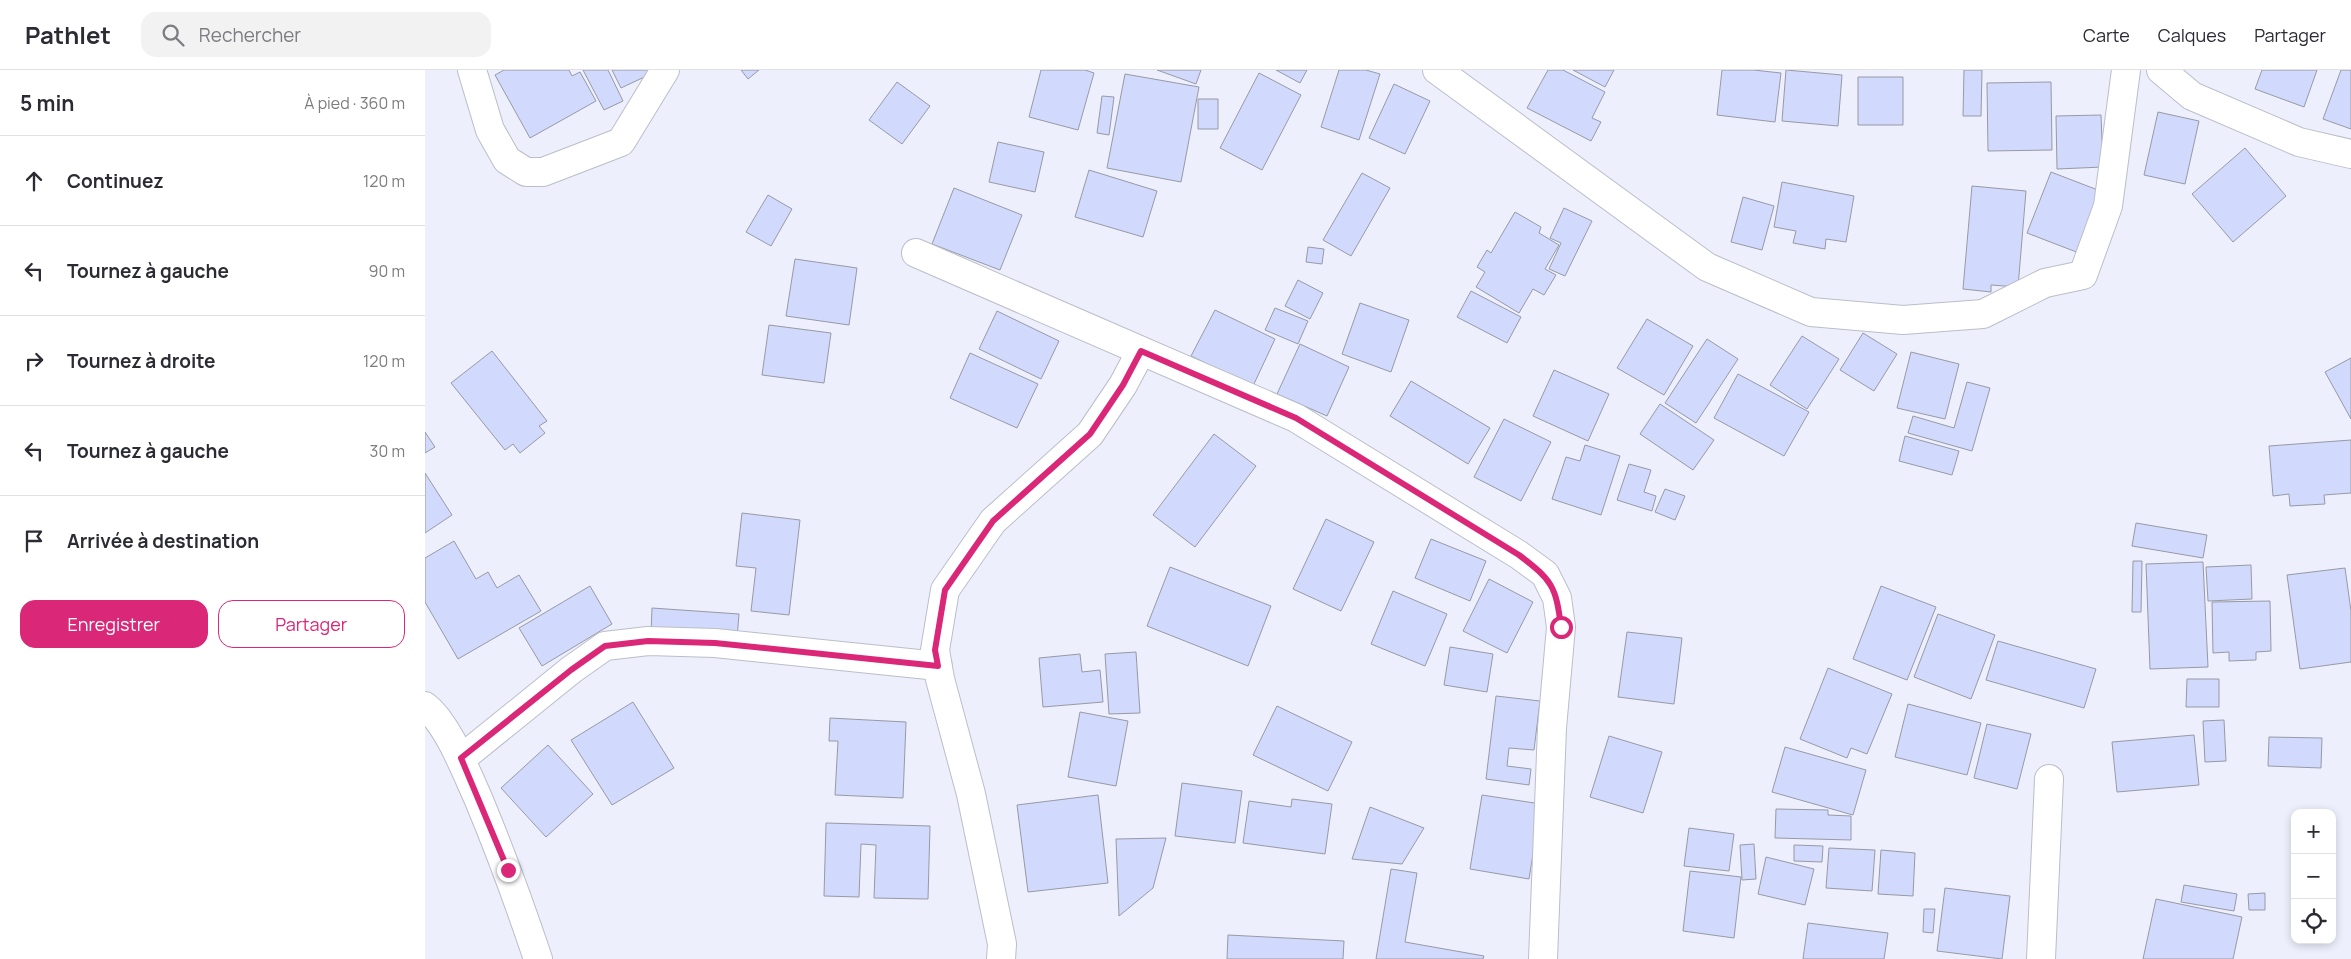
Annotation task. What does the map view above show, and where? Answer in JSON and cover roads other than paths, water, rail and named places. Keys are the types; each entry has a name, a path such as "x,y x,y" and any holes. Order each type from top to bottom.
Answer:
{"street":[{"path":"473,70 490,130 507,160 526,172 543,172 621,142 665,70"},
{"path":"1437,70 1707,267 1811,312 1903,320 1983,314 2045,283 2083,276 2108,206 2126,70"},
{"path":"2161,70 2192,96 2201,100 2299,142 2351,154"},
{"path":"917,252 1296,418 1519,555 1545,574 1557,598 1561,627 1552,728 1543,959"},
{"path":"1001,959 1002,944 971,794 935,650 945,590 993,521 1090,434 1123,385 1141,351"},
{"path":"461,758 571,670 605,646 648,641 715,643 938,666"},
{"path":"425,706 432,712 461,758 508,870 538,959"},
{"path":"2041,959 2049,779"}]}
